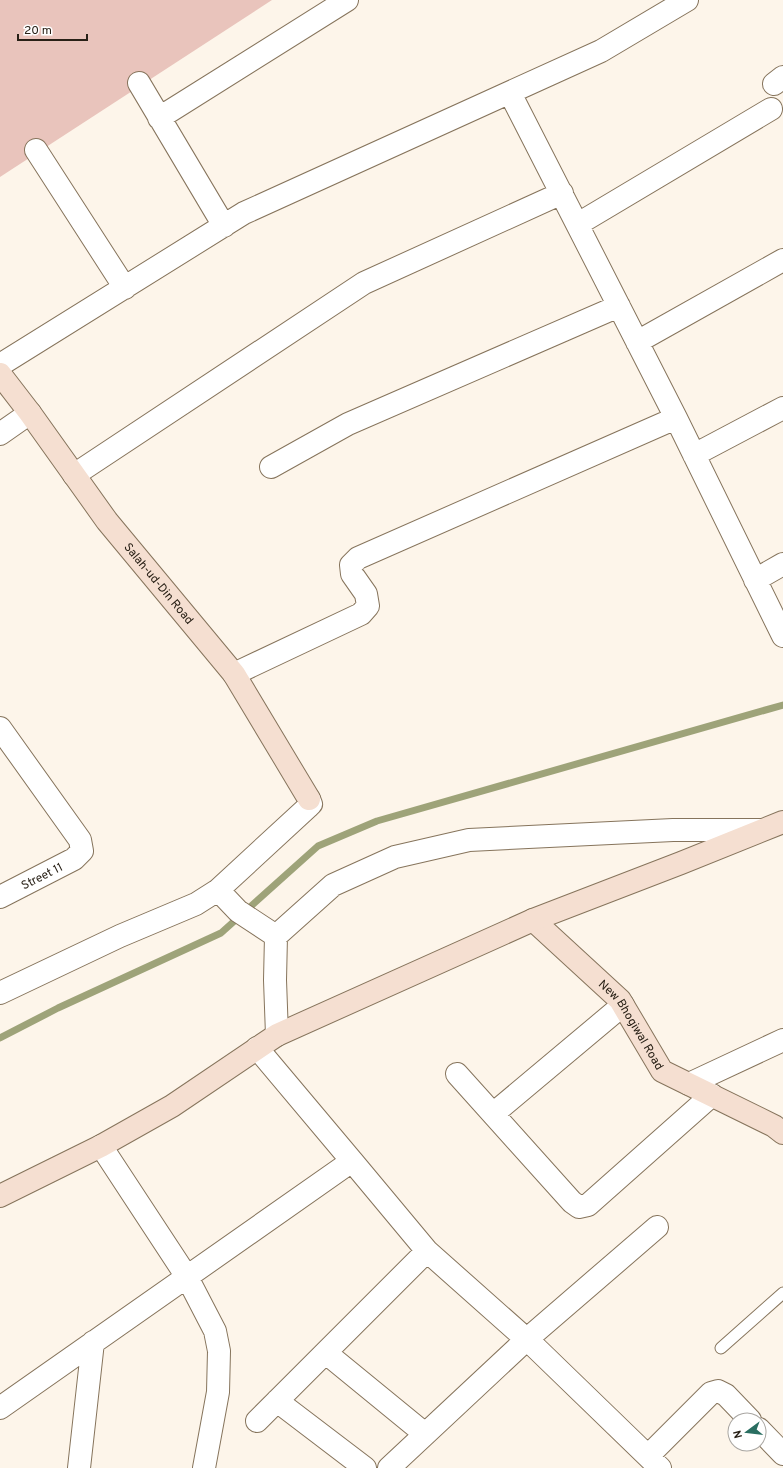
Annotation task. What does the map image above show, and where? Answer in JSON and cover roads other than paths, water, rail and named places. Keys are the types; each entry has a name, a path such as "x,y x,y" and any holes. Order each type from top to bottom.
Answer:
{"street":[{"path":"159,118 347,0"},
{"path":"0,365 244,213 602,51 687,0"},
{"path":"138,83 224,226"},
{"path":"510,93 676,418 783,636"},
{"path":"578,224 771,109"},
{"path":"36,150 125,288"},
{"path":"74,475 364,283 562,193"},
{"path":"637,342 783,260"},
{"path":"271,467 348,424 619,306"},
{"name":"Salah-ud-Din Road","path":"0,374 30,413 107,521 234,674 309,799 311,804 218,890"},
{"path":"694,455 783,408"},
{"path":"0,434 30,413"},
{"path":"234,674 361,614 368,606 366,594 352,574 351,565 358,558 676,418"},
{"path":"755,580 783,564"},
{"name":"Street 11","path":"0,728 80,840 82,851 74,859 0,897"},
{"path":"0,1196 101,1146 172,1106 277,1035 533,920 783,822"},
{"path":"277,1035 275,980 276,936 333,885 395,857 462,842 524,837 665,830 761,830"},
{"path":"0,993 120,936 196,904 218,890 238,912 276,936"},
{"name":"New Bhogiwal Road","path":"533,920 620,1000 662,1071 774,1126 783,1133"},
{"path":"493,1114 623,1005"},
{"path":"689,1084 783,1040"},
{"path":"257,1048 427,1251 526,1340 654,1462 711,1394 718,1391 726,1395 742,1412"},
{"path":"457,1074 572,1202 579,1207 588,1205 712,1095"},
{"path":"101,1146 186,1277 214,1331 219,1351 218,1392 204,1468"},
{"path":"0,1408 352,1162"},
{"path":"389,1468 526,1340 657,1227"},
{"path":"257,1421 427,1251"},
{"path":"79,1468 93,1342"},
{"path":"326,1353 425,1434"},
{"path":"277,1401 365,1468"},
{"path":"767,1437 783,1454"}],"lane":[{"path":"721,1348 783,1293"}],"waterway":[{"path":"0,1038 58,1008 221,933 318,846 377,821 783,705"}]}
